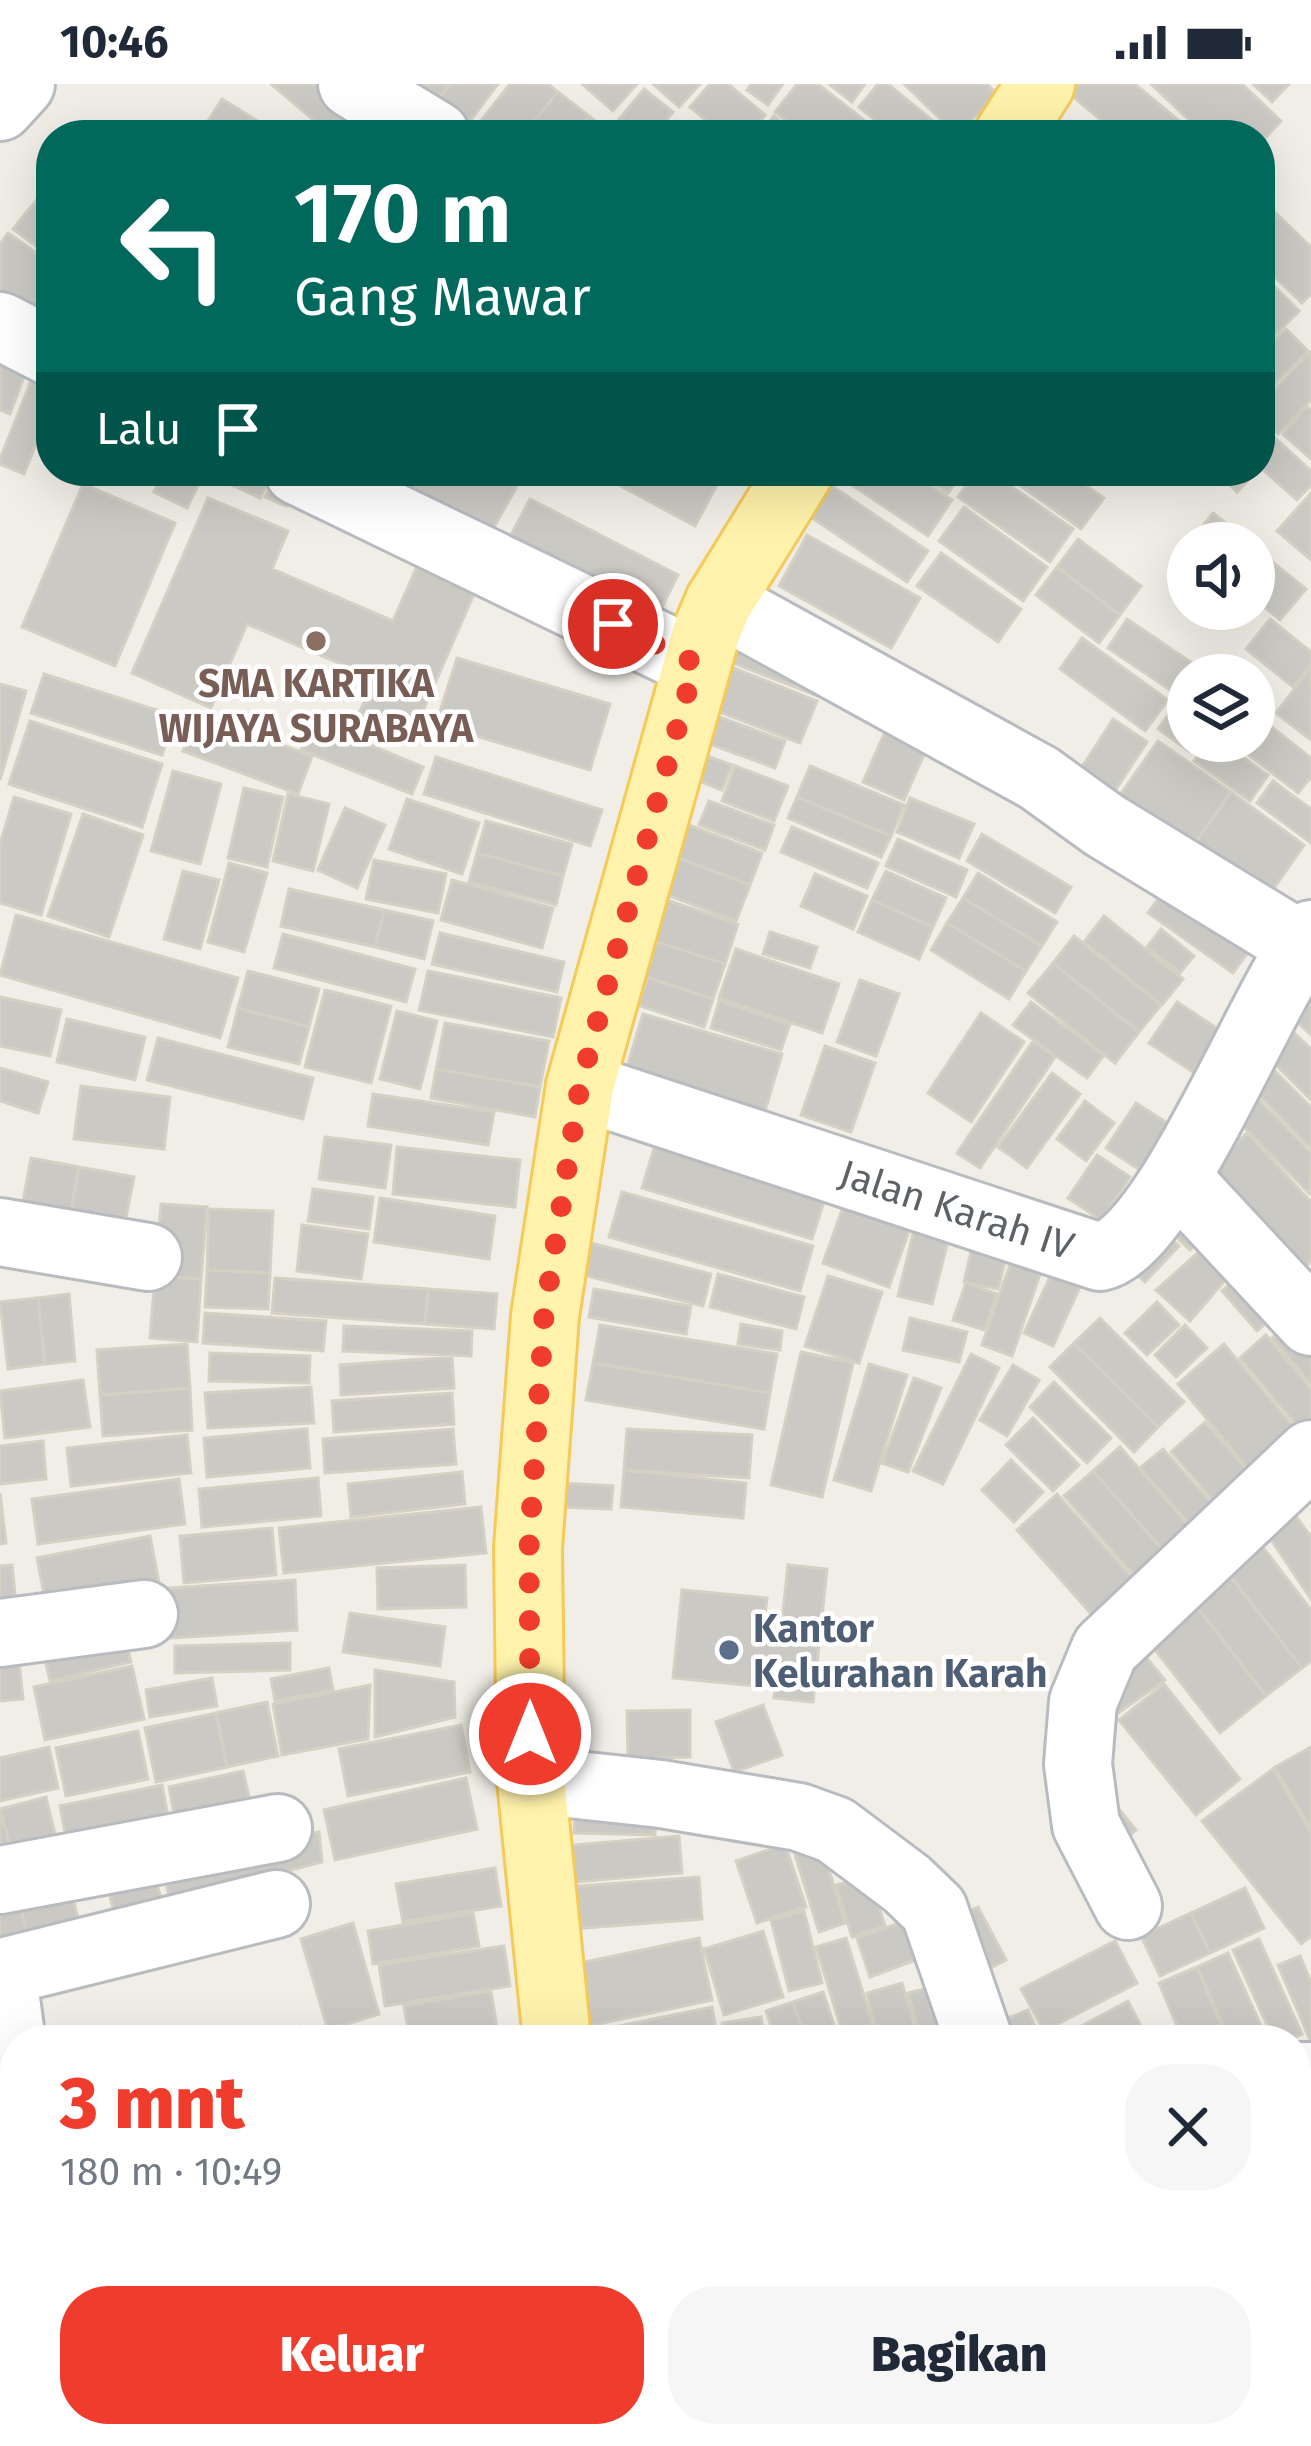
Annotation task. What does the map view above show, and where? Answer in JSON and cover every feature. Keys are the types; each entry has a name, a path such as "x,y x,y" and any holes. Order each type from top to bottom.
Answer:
{"main road":[{"path":"556,2025 531,1780 529,1548 544,1316 580,1086 695,663 719,602 791,486"}],"street":[{"path":"0,107 21,84"},
{"path":"352,84 411,120"},
{"path":"0,326 36,344"},
{"path":"329,486 695,663"},
{"path":"719,602 1039,778 1104,825 1306,940"},
{"name":"Jalan Karah IV","path":"580,1086 1100,1256 1124,1244 1177,1178 1306,940"},
{"path":"1177,1178 1311,1322"},
{"path":"0,1232 148,1257"},
{"path":"1128,1906 1086,1825 1078,1764 1083,1702 1105,1649 1311,1454"},
{"path":"0,1634 144,1613"},
{"path":"531,1780 662,1793 799,1817 835,1830 934,1910 974,2025"},
{"path":"0,1880 278,1828"},
{"path":"8,2025 2,1977 10,1970 276,1904"}],"building":[{"path":"271,84 316,84 349,112 342,120 313,120"},
{"path":"421,84 450,84 439,98"},
{"path":"450,84 498,84 471,120 439,98"},
{"path":"510,84 548,84 558,92 535,120 481,120"},
{"path":"582,84 637,84 613,111"},
{"path":"653,84 700,84 679,107"},
{"path":"710,84 728,84 765,115 761,120 706,120 690,107"},
{"path":"751,84 783,84 768,105 747,90"},
{"path":"797,84 818,84 864,120 785,120 775,112"},
{"path":"829,84 865,84 852,102"},
{"path":"878,84 888,84 932,120 875,120 859,107"},
{"path":"904,84 987,84 997,94 972,120 941,120"},
{"path":"1068,84 1135,84 1178,120 1101,120 1064,89"},
{"path":"1151,84 1242,84 1281,121 1275,128 1275,120 1189,120"},
{"path":"1253,84 1289,84 1272,102"},
{"path":"644,89 673,112 667,120 618,120"},
{"path":"558,92 589,116 586,120 535,120"},
{"path":"222,99 256,120 209,120"},
{"path":"36,200 36,246 13,229"},
{"path":"1275,212 1311,247 1311,294 1302,303 1275,277"},
{"path":"8,233 36,253 36,318 0,291 0,244"},
{"path":"1275,287 1299,311 1275,335"},
{"path":"1286,329 1308,351 1275,383 1275,340"},
{"path":"1310,353 1311,400 1278,434 1275,389"},
{"path":"0,354 30,360 10,414 0,410"},
{"path":"36,369 36,444 24,474 0,464"},
{"path":"1307,406 1311,410 1311,459 1283,434"},
{"path":"1275,438 1311,471 1311,485 1297,500 1275,480"},
{"path":"82,486 175,523 115,666 22,627"},
{"path":"157,486 198,486 187,508 154,492"},
{"path":"234,486 266,486 260,498"},
{"path":"270,486 296,486 286,506 265,497"},
{"path":"364,486 517,486 481,550"},
{"path":"621,486 716,486 695,526"},
{"path":"832,486 928,551 907,582 811,517"},
{"path":"853,486 931,486 952,500 928,536"},
{"path":"966,486 1011,486 1073,529 1050,562 958,497"},
{"path":"1021,486 1087,486 1104,498 1081,529"},
{"path":"1311,493 1311,560 1277,531"},
{"path":"208,498 288,531 272,569 393,621 422,555 480,580 409,743 356,721 374,678 247,624 211,708 132,673"},
{"path":"530,499 678,575 651,629 502,552"},
{"path":"964,507 1047,567 1023,601 939,541"},
{"path":"807,535 920,598 891,648 779,586"},
{"path":"1078,539 1141,586 1120,615 1057,567"},
{"path":"941,553 1021,609 998,642 917,586"},
{"path":"1275,564 1306,589 1280,620 1275,616"},
{"path":"1057,567 1120,615 1099,643 1036,595"},
{"path":"1127,619 1179,654 1167,654 1167,688 1108,648"},
{"path":"1275,623 1311,652 1311,665 1293,687 1275,672 1275,654 1252,654 1246,649 1261,630 1275,630"},
{"path":"745,633 831,666 818,696 733,663"},
{"path":"1082,638 1167,701 1145,731 1060,669"},
{"path":"457,658 610,704 590,770 436,724"},
{"path":"721,663 817,701 800,743 704,706"},
{"path":"1311,668 1311,740 1276,713"},
{"path":"44,674 175,716 162,755 31,713"},
{"path":"0,684 26,691 0,780"},
{"path":"687,705 785,741 775,768 677,732"},
{"path":"895,709 936,727 904,800 863,782"},
{"path":"197,714 312,756 298,794 183,751"},
{"path":"1113,719 1147,742 1107,803 1073,781"},
{"path":"30,721 162,764 142,827 9,784"},
{"path":"313,721 423,767 412,794 301,750"},
{"path":"1275,730 1311,758 1311,777 1298,793 1258,762 1275,762"},
{"path":"1158,741 1167,747 1167,762 1188,762 1231,792 1193,846 1120,795"},
{"path":"685,748 732,765 722,790 676,772"},
{"path":"436,757 602,810 590,846 424,794"},
{"path":"1195,762 1250,762 1268,775 1250,801"},
{"path":"735,766 788,786 774,821 722,801"},
{"path":"810,766 904,805 891,836 797,797"},
{"path":"173,771 221,784 200,864 151,851"},
{"path":"1273,781 1311,809 1311,843 1257,803"},
{"path":"244,788 283,797 267,867 228,858"},
{"path":"1231,792 1304,845 1267,898 1193,846"},
{"path":"288,794 329,804 313,871 273,861"},
{"path":"14,797 71,814 41,915 0,903 0,844"},
{"path":"797,797 891,836 881,857 788,818"},
{"path":"910,798 974,824 959,858 897,832"},
{"path":"407,799 479,823 462,874 389,849"},
{"path":"709,801 774,825 765,850 699,825"},
{"path":"345,808 385,825 357,888 318,870"},
{"path":"83,814 143,835 109,937 48,916"},
{"path":"668,817 762,853 750,885 655,849"},
{"path":"486,821 572,844 563,876 477,853"},
{"path":"792,827 878,863 867,888 781,852"},
{"path":"982,834 1071,887 1055,913 967,861"},
{"path":"898,839 967,870 956,897 886,866"},
{"path":"655,849 750,885 736,921 641,885"},
{"path":"477,853 563,876 556,905 469,882"},
{"path":"374,860 446,874 438,913 366,899"},
{"path":"229,863 267,873 244,952 208,942"},
{"path":"183,871 219,880 200,949 164,939"},
{"path":"886,871 946,898 933,927 872,900"},
{"path":"1178,871 1263,932 1233,973 1148,913"},
{"path":"978,873 1057,922 1042,946 963,898"},
{"path":"815,874 867,896 853,929 801,906"},
{"path":"452,880 553,908 542,948 441,920"},
{"path":"289,889 384,910 375,947 281,926"},
{"path":"637,890 738,924 725,964 624,931"},
{"path":"963,898 1042,946 1026,971 947,923"},
{"path":"872,900 933,927 919,959 858,932"},
{"path":"384,910 433,921 424,959 375,947"},
{"path":"16,915 238,978 220,1038 0,975"},
{"path":"1104,916 1183,979 1162,1005 1084,942"},
{"path":"947,923 1026,971 1009,999 931,950"},
{"path":"1161,929 1194,956 1180,973 1147,947"},
{"path":"624,931 725,964 713,999 612,966"},
{"path":"770,932 817,947 810,968 763,954"},
{"path":"440,933 564,962 557,992 432,964"},
{"path":"283,934 415,969 406,1002 274,968"},
{"path":"1074,936 1161,1005 1139,1032 1053,963"},
{"path":"736,949 839,984 822,1033 719,998"},
{"path":"1053,963 1139,1032 1115,1063 1028,993"},
{"path":"248,971 319,989 309,1027 238,1008"},
{"path":"428,971 561,998 553,1037 419,1010"},
{"path":"648,978 713,999 704,1027 638,1005"},
{"path":"860,980 899,994 876,1056 837,1042"},
{"path":"325,990 391,1006 371,1083 305,1067"},
{"path":"0,997 61,1010 50,1056 0,1046"},
{"path":"719,1001 790,1024 781,1050 711,1028"},
{"path":"1311,1001 1311,1035 1294,1019"},
{"path":"1031,1002 1104,1055 1087,1078 1013,1025"},
{"path":"1177,1002 1221,1031 1193,1072 1149,1043"},
{"path":"238,1008 309,1027 299,1064 228,1047"},
{"path":"397,1011 437,1021 420,1089 380,1079"},
{"path":"981,1013 1024,1042 971,1122 928,1093"},
{"path":"643,1014 782,1054 765,1111 626,1070"},
{"path":"67,1019 145,1037 135,1080 57,1062"},
{"path":"445,1023 549,1041 540,1087 436,1069"},
{"path":"1285,1024 1311,1049 1311,1100 1260,1049"},
{"path":"158,1038 313,1078 303,1119 147,1080"},
{"path":"1033,1041 1055,1057 980,1168 957,1153"},
{"path":"825,1046 875,1063 851,1132 801,1115"},
{"path":"1268,1064 1311,1107 1311,1148 1248,1084"},
{"path":"0,1068 48,1082 38,1113 0,1101"},
{"path":"436,1069 540,1087 535,1117 431,1098"},
{"path":"1052,1073 1080,1094 1027,1168 998,1147"},
{"path":"81,1086 170,1097 164,1149 74,1139"},
{"path":"373,1094 494,1112 488,1145 368,1126"},
{"path":"1257,1098 1311,1153 1309,1193 1236,1119"},
{"path":"1085,1101 1114,1123 1086,1161 1057,1139"},
{"path":"1136,1103 1175,1128 1146,1174 1106,1148"},
{"path":"661,1125 832,1177 812,1239 642,1188"},
{"path":"1247,1133 1311,1202 1311,1261 1301,1271 1208,1170"},
{"path":"325,1137 391,1145 385,1188 319,1179"},
{"path":"397,1147 520,1160 515,1207 393,1194"},
{"path":"1097,1155 1130,1177 1101,1220 1068,1198"},
{"path":"31,1158 79,1167 68,1227 20,1218"},
{"path":"79,1167 134,1177 122,1237 68,1227"},
{"path":"313,1189 373,1197 369,1229 308,1221"},
{"path":"622,1192 813,1246 800,1291 609,1237"},
{"path":"848,1193 914,1217 889,1287 823,1263"},
{"path":"380,1198 495,1216 489,1259 374,1242"},
{"path":"161,1204 207,1207 201,1279 155,1276"},
{"path":"209,1209 273,1211 270,1273 207,1270"},
{"path":"918,1213 953,1221 932,1304 898,1296"},
{"path":"1184,1215 1203,1234 1190,1250 1169,1230"},
{"path":"978,1221 1013,1230 998,1289 964,1282"},
{"path":"302,1225 368,1234 361,1279 297,1271"},
{"path":"1160,1228 1179,1246 1145,1282 1126,1264"},
{"path":"1211,1241 1239,1264 1190,1321 1156,1290"},
{"path":"587,1242 711,1274 703,1306 579,1274"},
{"path":"1016,1247 1046,1257 1012,1356 982,1345"},
{"path":"1061,1253 1090,1265 1053,1346 1024,1333"},
{"path":"1251,1265 1287,1305 1257,1331 1222,1291"},
{"path":"207,1270 270,1273 268,1309 205,1307"},
{"path":"718,1274 804,1297 796,1329 710,1307"},
{"path":"155,1276 201,1279 197,1342 150,1338"},
{"path":"828,1276 882,1292 859,1363 805,1346"},
{"path":"275,1278 428,1289 425,1324 272,1313"},
{"path":"966,1283 997,1294 984,1330 953,1320"},
{"path":"428,1289 497,1294 494,1329 425,1324"},
{"path":"594,1289 691,1306 686,1334 589,1317"},
{"path":"69,1294 75,1361 45,1364 38,1298"},
{"path":"38,1298 45,1364 8,1369 0,1302"},
{"path":"1157,1302 1179,1325 1147,1355 1125,1333"},
{"path":"205,1313 326,1321 323,1351 203,1343"},
{"path":"1301,1314 1311,1327 1311,1384 1272,1338"},
{"path":"910,1318 967,1332 959,1362 903,1350"},
{"path":"1100,1318 1184,1402 1158,1427 1074,1343"},
{"path":"741,1324 782,1331 780,1350 738,1344"},
{"path":"600,1325 777,1354 770,1393 593,1363"},
{"path":"1185,1325 1207,1348 1176,1377 1155,1355"},
{"path":"344,1326 472,1331 471,1356 343,1351"},
{"path":"1266,1335 1311,1389 1311,1429 1304,1434 1240,1358"},
{"path":"1074,1343 1158,1427 1134,1452 1050,1367"},
{"path":"187,1344 190,1388 100,1395 97,1350"},
{"path":"1224,1344 1302,1437 1255,1477 1178,1384"},
{"path":"801,1352 853,1363 822,1497 771,1485"},
{"path":"210,1353 310,1356 309,1383 209,1381"},
{"path":"971,1354 999,1368 943,1484 913,1471"},
{"path":"452,1357 454,1388 341,1395 340,1365"},
{"path":"593,1363 770,1393 764,1429 586,1400"},
{"path":"869,1364 907,1375 871,1491 834,1480"},
{"path":"1013,1365 1039,1380 1007,1436 980,1420"},
{"path":"914,1378 941,1388 908,1472 882,1463"},
{"path":"83,1380 90,1427 5,1438 0,1391"},
{"path":"1054,1382 1111,1438 1087,1463 1030,1407"},
{"path":"311,1387 314,1423 208,1428 205,1393"},
{"path":"190,1388 192,1430 103,1436 100,1395"},
{"path":"452,1393 454,1424 334,1432 332,1401"},
{"path":"1033,1418 1079,1465 1053,1491 1006,1445"},
{"path":"1205,1422 1254,1478 1220,1508 1171,1452"},
{"path":"307,1429 310,1468 207,1477 204,1438"},
{"path":"453,1429 456,1464 325,1473 323,1439"},
{"path":"627,1429 752,1435 749,1478 624,1470"},
{"path":"187,1435 191,1473 71,1486 67,1448"},
{"path":"43,1441 46,1479 0,1484 0,1446"},
{"path":"1120,1447 1195,1533 1168,1556 1093,1471"},
{"path":"1163,1449 1219,1511 1196,1531 1140,1468"},
{"path":"1011,1460 1043,1492 1014,1522 982,1490"},
{"path":"624,1470 746,1483 743,1518 621,1507"},
{"path":"1093,1471 1168,1556 1139,1581 1064,1496"},
{"path":"462,1472 465,1504 351,1517 348,1484"},
{"path":"318,1478 321,1516 202,1527 199,1489"},
{"path":"179,1479 185,1524 38,1544 32,1499"},
{"path":"561,1483 613,1486 611,1509 559,1507"},
{"path":"0,1493 6,1543 0,1544"},
{"path":"1057,1494 1134,1580 1094,1617 1017,1530"},
{"path":"1285,1501 1311,1537 1311,1599 1259,1522"},
{"path":"481,1507 486,1553 284,1573 279,1528"},
{"path":"272,1528 276,1575 184,1583 180,1536"},
{"path":"150,1536 159,1583 46,1605 37,1558"},
{"path":"1262,1546 1311,1610 1311,1661 1302,1668 1228,1573"},
{"path":"12,1565 17,1614 0,1616 0,1566"},
{"path":"465,1565 466,1607 378,1609 377,1568"},
{"path":"788,1565 827,1569 813,1702 774,1698 777,1666 760,1664 757,1686 673,1678 682,1590 767,1598 763,1629 781,1630"},
{"path":"1228,1573 1302,1668 1266,1696 1192,1600"},
{"path":"295,1580 297,1630 158,1639 155,1589"},
{"path":"1192,1600 1266,1696 1220,1733 1145,1637"},
{"path":"350,1613 445,1627 440,1666 343,1652"},
{"path":"121,1623 131,1662 50,1681 41,1642"},
{"path":"17,1642 23,1699 0,1701 0,1644"},
{"path":"290,1643 290,1670 175,1673 175,1646"},
{"path":"1144,1655 1165,1680 1111,1718 1096,1690"},
{"path":"132,1666 144,1719 45,1740 34,1687"},
{"path":"329,1668 333,1690 275,1701 271,1679"},
{"path":"375,1670 454,1682 455,1717 375,1737"},
{"path":"212,1678 217,1706 150,1717 146,1690"},
{"path":"1164,1684 1240,1779 1196,1815 1119,1720"},
{"path":"370,1685 368,1739 282,1755 273,1704"},
{"path":"267,1702 278,1756 227,1767 216,1713"},
{"path":"763,1705 782,1755 734,1772 716,1722"},
{"path":"690,1710 690,1757 628,1759 627,1711"},
{"path":"216,1713 227,1767 156,1782 145,1728"},
{"path":"461,1725 470,1772 348,1796 339,1749"},
{"path":"138,1731 148,1779 66,1796 56,1748"},
{"path":"49,1747 58,1788 0,1801 0,1758"},
{"path":"1311,1747 1311,1830 1275,1767"},
{"path":"1273,1769 1311,1833 1311,1936 1301,1944 1202,1821"},
{"path":"243,1771 254,1818 178,1834 169,1787"},
{"path":"466,1778 477,1829 335,1860 324,1810"},
{"path":"162,1785 171,1832 69,1853 60,1806"},
{"path":"576,1793 656,1796 655,1835 574,1833"},
{"path":"46,1797 60,1854 15,1866 0,1809"},
{"path":"1110,1798 1136,1830 1116,1847"},
{"path":"0,1809 15,1866 0,1870"},
{"path":"319,1832 322,1862 269,1876 260,1842"},
{"path":"679,1836 682,1873 564,1883 561,1846"},
{"path":"820,1840 845,1923 819,1932 793,1848"},
{"path":"260,1842 269,1876 171,1904 160,1861"},
{"path":"785,1844 806,1907 757,1923 736,1861"},
{"path":"149,1863 164,1906 116,1920 105,1876"},
{"path":"495,1868 501,1906 403,1922 396,1884"},
{"path":"66,1874 83,1936 32,1950 15,1887"},
{"path":"869,1876 885,1926 852,1937 836,1885"},
{"path":"699,1877 702,1919 572,1929 568,1887"},
{"path":"15,1887 32,1950 0,1958 0,1892"},
{"path":"1245,1888 1264,1928 1210,1953 1191,1913"},
{"path":"978,1907 1006,1960 976,1976 948,1922"},
{"path":"804,1911 822,1983 789,1991 771,1920"},
{"path":"473,1913 479,1946 373,1964 368,1931"},
{"path":"1191,1913 1210,1953 1160,1976 1141,1936"},
{"path":"917,1917 929,1955 870,1977 857,1938"},
{"path":"353,1923 379,2014 327,2025 301,1939"},
{"path":"763,1931 783,1997 724,2015 704,1949"},
{"path":"699,1938 712,2000 589,2025 576,1964"},
{"path":"846,1938 873,2025 840,2025 816,1947"},
{"path":"1259,1939 1298,2025 1267,2025 1233,1950"},
{"path":"1115,1941 1137,1983 1056,2025 1041,2025 1021,1989"},
{"path":"504,1946 510,1986 385,2006 379,1965"},
{"path":"1228,1953 1261,2025 1223,2025 1197,1967"},
{"path":"1300,1956 1311,1982 1311,2025 1304,2025 1278,1965"},
{"path":"1197,1967 1221,2025 1177,2025 1159,1983"},
{"path":"902,1983 914,2025 875,2025 867,1993"},
{"path":"939,1985 951,2025 917,2025 908,1993"},
{"path":"491,1991 497,2025 407,2025 404,2006"},
{"path":"823,1992 834,2025 801,2025 793,2002"},
{"path":"1128,2001 1140,2025 1083,2025"},
{"path":"793,2002 801,2025 771,2025 766,2011"},
{"path":"712,2007 715,2025 624,2025"},
{"path":"1028,2010 1034,2025 991,2025"},
{"path":"761,2017 762,2025 722,2025"}],"place":[{"name":"SMA KARTIKA WIJAYA SURABAYA","path":"316,641"},
{"name":"Kantor Kelurahan Karah","path":"729,1650"}],"route":[{"path":"530,1734 529,1548 544,1316 580,1086 695,663 613,624"}]}
